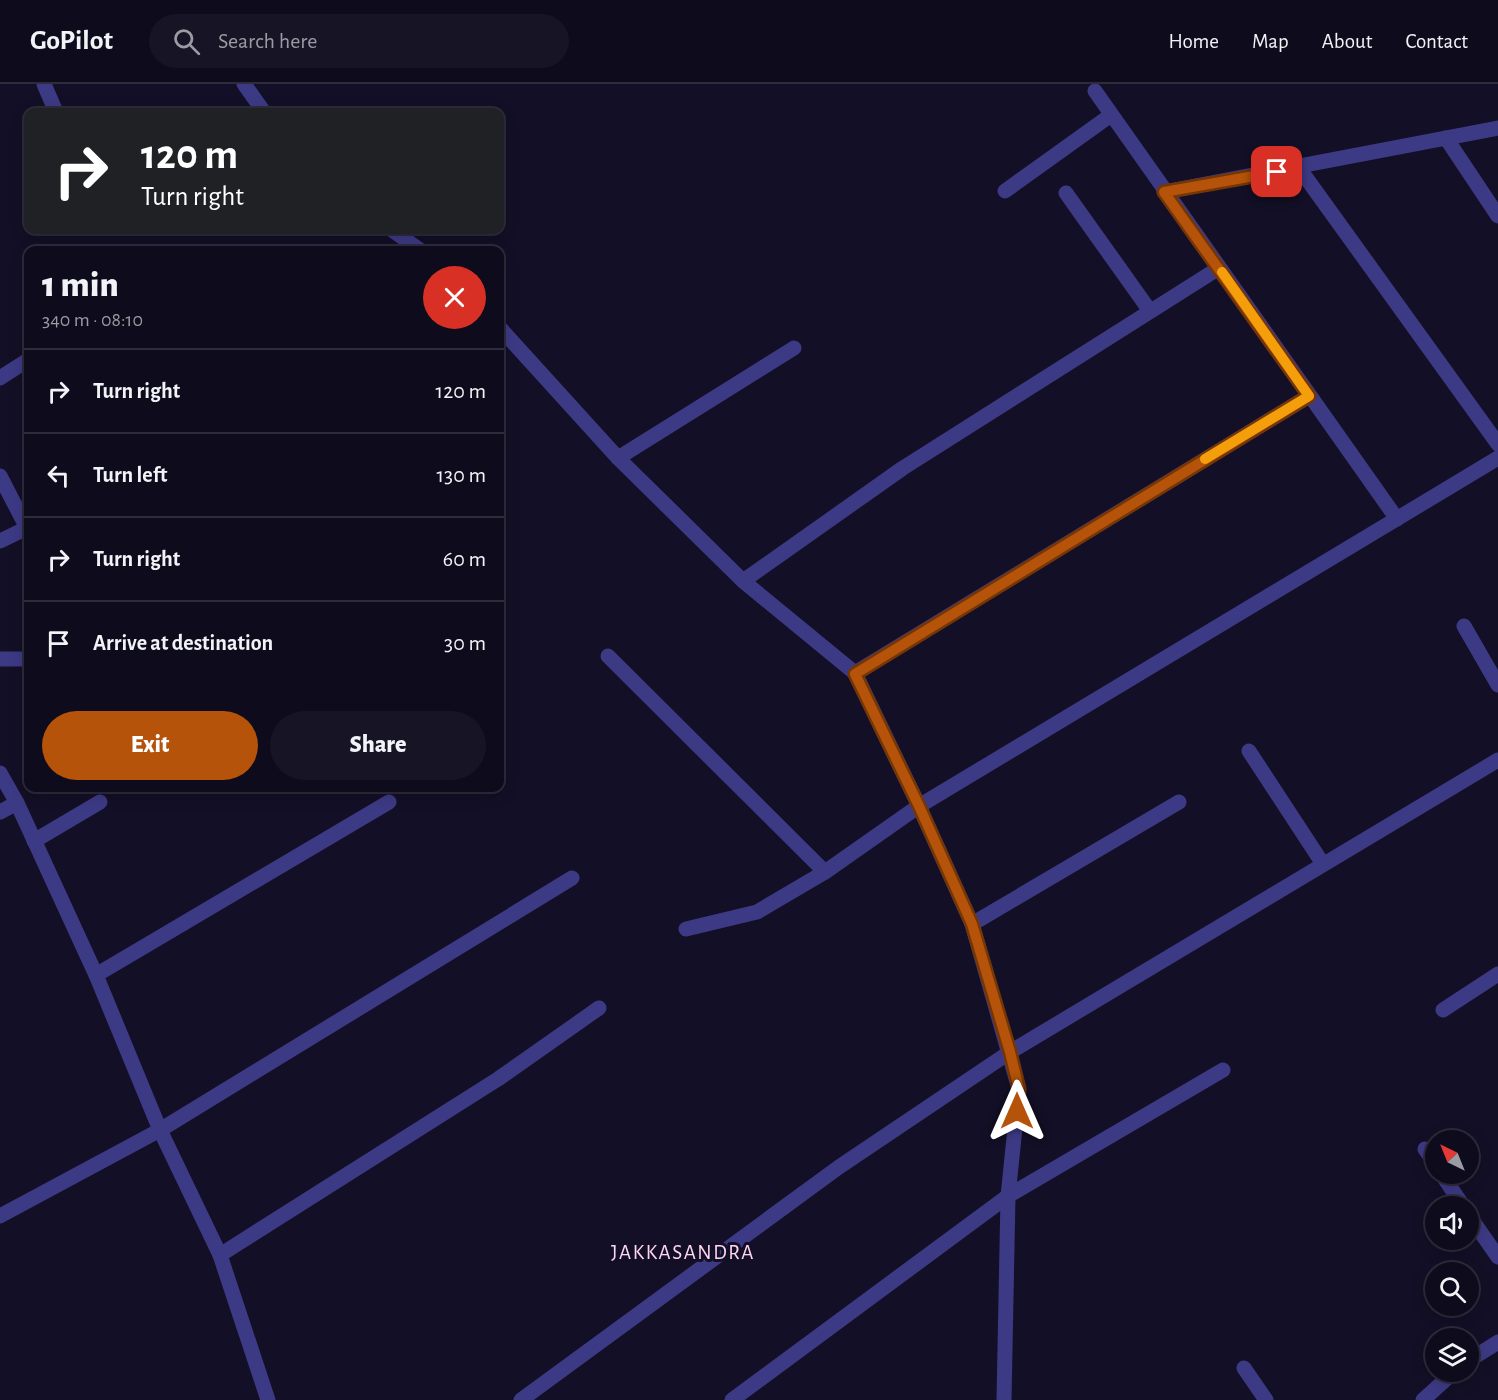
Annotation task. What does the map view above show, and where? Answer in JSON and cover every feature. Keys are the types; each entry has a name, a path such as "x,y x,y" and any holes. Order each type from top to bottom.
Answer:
{"street":[{"path":"44,84 54,108"},
{"path":"244,84 261,108"},
{"path":"1095,91 1164,192 1398,519"},
{"path":"1005,191 1111,115"},
{"path":"1164,192 1299,168 1498,128"},
{"path":"1446,138 1498,216"},
{"path":"1299,168 1498,444"},
{"path":"1066,193 1150,311"},
{"path":"398,234 414,246"},
{"path":"743,581 903,468 1219,268"},
{"path":"504,331 618,458 743,581 855,674 919,806 972,924 1019,1089 1008,1196 1004,1400"},
{"path":"618,458 794,348"},
{"path":"0,378 24,363"},
{"path":"855,674 1309,396"},
{"path":"686,929 757,912 825,872 919,806 1498,458"},
{"path":"0,476 24,522"},
{"path":"0,541 24,529"},
{"path":"1464,626 1498,685"},
{"path":"608,656 825,872"},
{"path":"0,659 24,659"},
{"path":"1249,751 1323,864"},
{"path":"521,1400 839,1167 1010,1052 1498,760"},
{"path":"0,773 17,803 96,975 160,1130 220,1255 267,1400"},
{"path":"34,841 100,802"},
{"path":"96,975 389,802"},
{"path":"972,924 1179,802"},
{"path":"0,812 17,803"},
{"path":"0,1216 160,1130 572,878"},
{"path":"1443,1010 1498,974"},
{"path":"220,1255 498,1079 599,1008"},
{"path":"732,1400 1008,1196 1223,1070"},
{"path":"1479,1230 1498,1257"},
{"path":"1479,1354 1498,1342"},
{"path":"1244,1368 1266,1400"},
{"path":"1423,1400 1443,1382"}],"slow traffic":[{"path":"1205,459 1309,396 1222,272"}],"district":[{"name":"JAKKASANDRA","path":"683,1252"}],"route":[{"path":"1017,1111 1019,1089 972,924 919,806 855,674 1309,396 1164,192 1277,172"}]}
